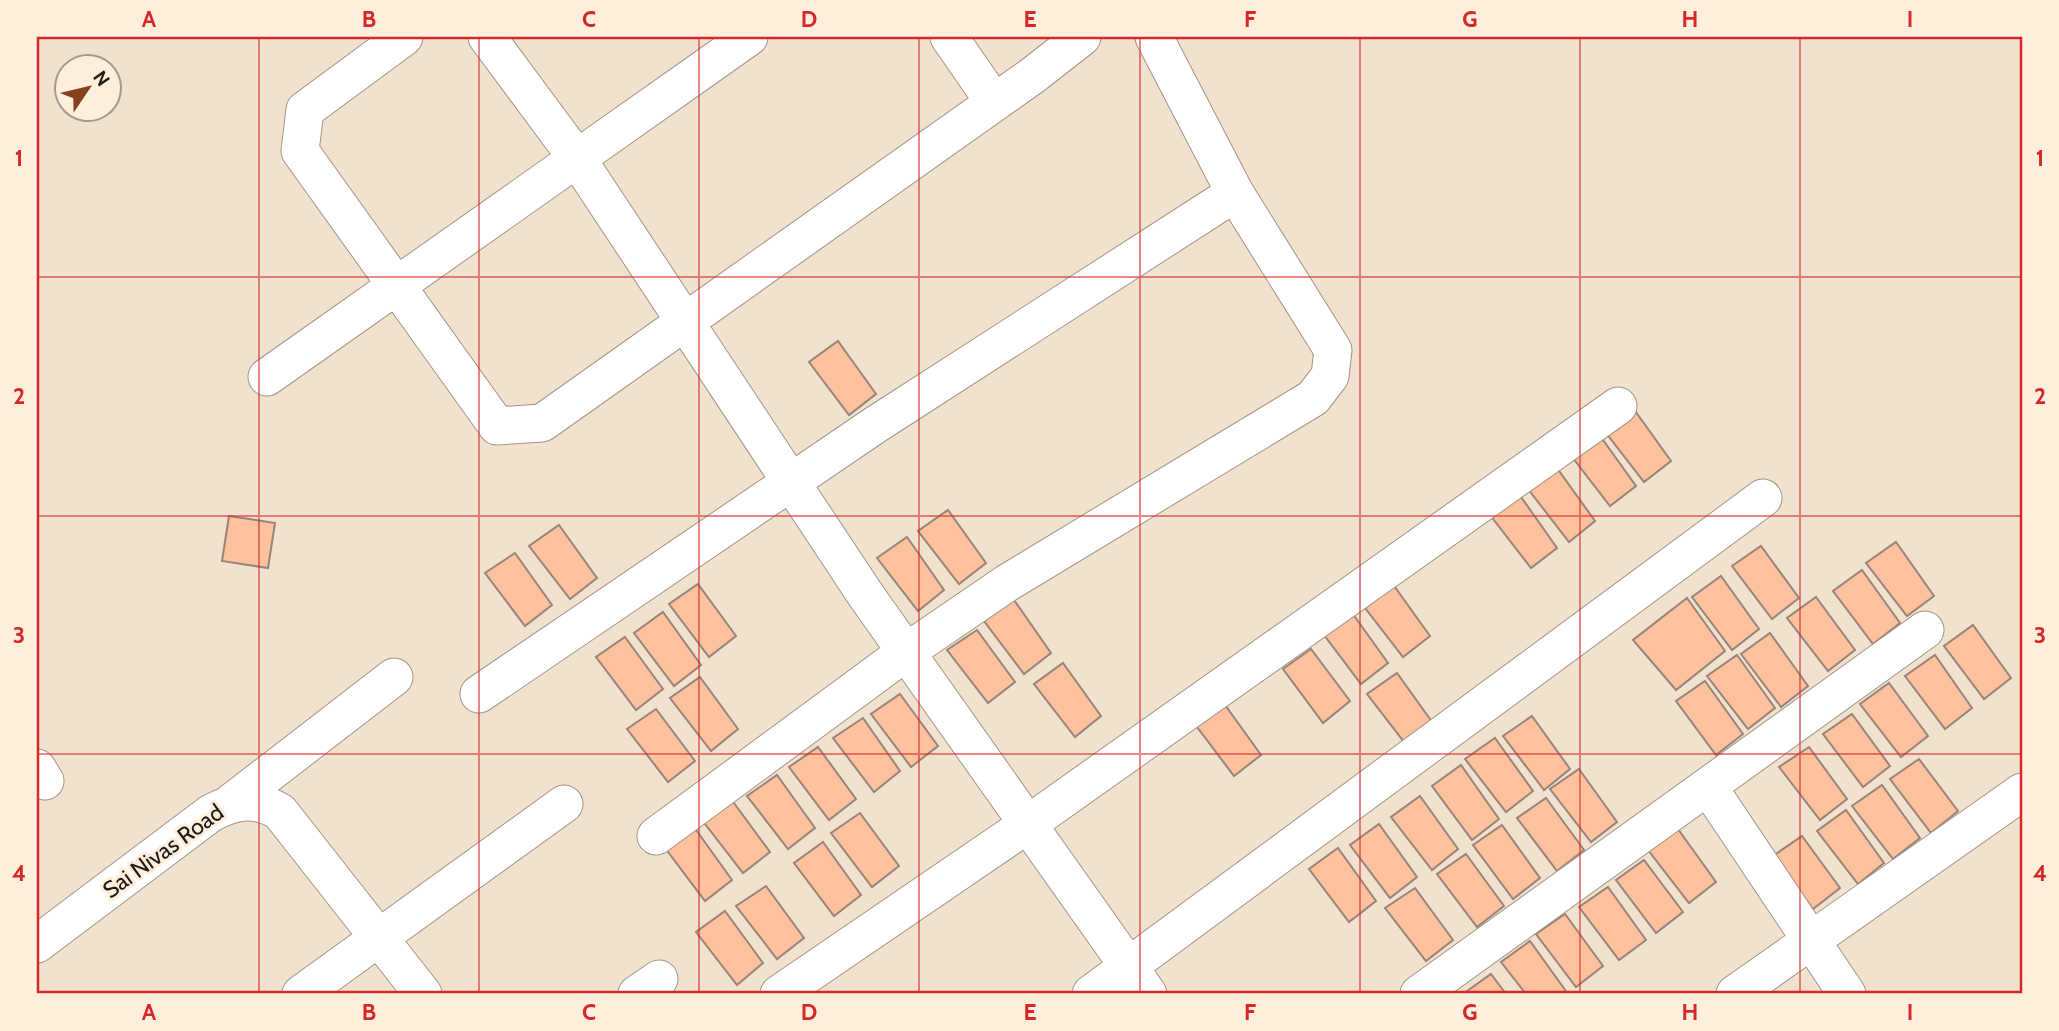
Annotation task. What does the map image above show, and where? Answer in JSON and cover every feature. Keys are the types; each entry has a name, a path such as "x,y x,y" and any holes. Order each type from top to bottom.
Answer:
{"street":[{"path":"404,37 305,110 300,151 398,284 497,426 542,423 1082,37"},
{"path":"487,37 576,157 906,652 1139,981"},
{"path":"267,377 749,37"},
{"path":"948,37 994,102"},
{"path":"656,835 906,652 1007,583 1313,398 1330,376 1333,350 1235,193 1154,37"},
{"path":"479,694 875,425 1235,193"},
{"path":"779,994 1028,824 1618,406"},
{"path":"1091,994 1139,981 1763,498"},
{"path":"1419,994 1709,789 1925,630"},
{"path":"232,802 394,677"},
{"path":"1709,789 1847,994"},
{"path":"1735,994 2022,792"},
{"name":"Sai Nivas Road","path":"37,944 211,813 232,802 266,803 280,812 423,994"},
{"path":"301,994 564,804"}],"building":[{"path":"838,341 876,394 849,415 809,362"},
{"path":"1633,408 1671,461 1644,482 1603,429"},
{"path":"1598,433 1636,486 1610,506 1569,453"},
{"path":"1557,468 1595,521 1569,542 1528,489"},
{"path":"1519,494 1557,548 1531,568 1490,515"},
{"path":"948,510 986,563 959,584 918,531"},
{"path":"229,516 275,523 268,568 222,561"},
{"path":"559,525 597,578 570,599 529,546"},
{"path":"907,537 944,590 918,611 877,558"},
{"path":"1896,542 1934,596 1907,616 1866,563"},
{"path":"1761,546 1799,598 1772,619 1732,566"},
{"path":"515,553 552,605 525,626 485,573"},
{"path":"1862,570 1900,623 1873,644 1833,591"},
{"path":"1721,576 1759,629 1732,650 1692,597"},
{"path":"1392,583 1430,636 1403,657 1362,604"},
{"path":"698,584 736,636 709,657 669,604"},
{"path":"1816,597 1855,650 1828,671 1787,618"},
{"path":"1687,598 1725,651 1676,690 1633,640"},
{"path":"1014,600 1051,653 1024,674 984,621"},
{"path":"1350,610 1388,663 1361,684 1321,631"},
{"path":"663,612 701,665 674,686 634,633"},
{"path":"1973,625 2011,678 1984,699 1944,646"},
{"path":"977,630 1015,682 988,703 947,650"},
{"path":"1770,633 1808,686 1781,707 1741,654"},
{"path":"625,637 663,689 636,710 596,657"},
{"path":"1311,649 1350,701 1323,723 1283,669"},
{"path":"1737,655 1775,708 1748,729 1707,676"},
{"path":"1935,655 1972,708 1945,729 1905,676"},
{"path":"1063,663 1101,716 1075,737 1034,684"},
{"path":"1397,673 1435,726 1408,747 1367,694"},
{"path":"700,677 738,729 711,751 670,698"},
{"path":"1705,681 1743,734 1716,755 1676,701"},
{"path":"1889,683 1928,736 1901,757 1860,704"},
{"path":"900,694 938,746 911,767 871,714"},
{"path":"1223,702 1261,755 1234,776 1194,723"},
{"path":"656,709 695,761 668,782 627,729"},
{"path":"1852,714 1890,766 1863,787 1823,734"},
{"path":"1532,716 1570,769 1544,790 1503,736"},
{"path":"863,718 900,771 874,792 833,738"},
{"path":"1495,738 1533,791 1506,812 1465,759"},
{"path":"818,747 856,799 829,820 789,767"},
{"path":"1809,747 1847,799 1820,820 1779,767"},
{"path":"1919,759 1958,811 1931,833 1890,779"},
{"path":"1461,765 1499,819 1472,840 1432,786"},
{"path":"1579,769 1617,822 1591,842 1550,789"},
{"path":"777,775 815,828 788,849 747,796"},
{"path":"1882,785 1920,838 1893,859 1852,806"},
{"path":"1420,796 1458,849 1432,870 1391,817"},
{"path":"1546,798 1584,850 1557,871 1517,818"},
{"path":"731,799 770,852 743,873 702,820"},
{"path":"1846,810 1884,863 1858,884 1817,831"},
{"path":"860,813 899,866 872,887 831,833"},
{"path":"1379,824 1417,877 1390,898 1350,845"},
{"path":"1502,825 1540,878 1513,899 1473,845"},
{"path":"694,827 732,880 705,901 665,848"},
{"path":"1678,829 1716,882 1689,903 1648,850"},
{"path":"1802,836 1840,888 1813,909 1773,856"},
{"path":"823,842 861,895 834,916 794,863"},
{"path":"1338,848 1376,901 1349,922 1309,869"},
{"path":"1466,854 1504,906 1477,927 1437,874"},
{"path":"1644,860 1683,912 1656,933 1616,880"},
{"path":"766,886 804,938 777,959 736,906"},
{"path":"1608,887 1646,940 1619,960 1579,907"},
{"path":"1415,888 1453,940 1426,961 1385,908"},
{"path":"725,911 763,963 737,985 696,932"},
{"path":"1565,914 1603,966 1576,987 1536,934"},
{"path":"1530,941 1568,994 1526,994 1501,962"},
{"path":"1491,974 1506,994 1463,994"}]}
